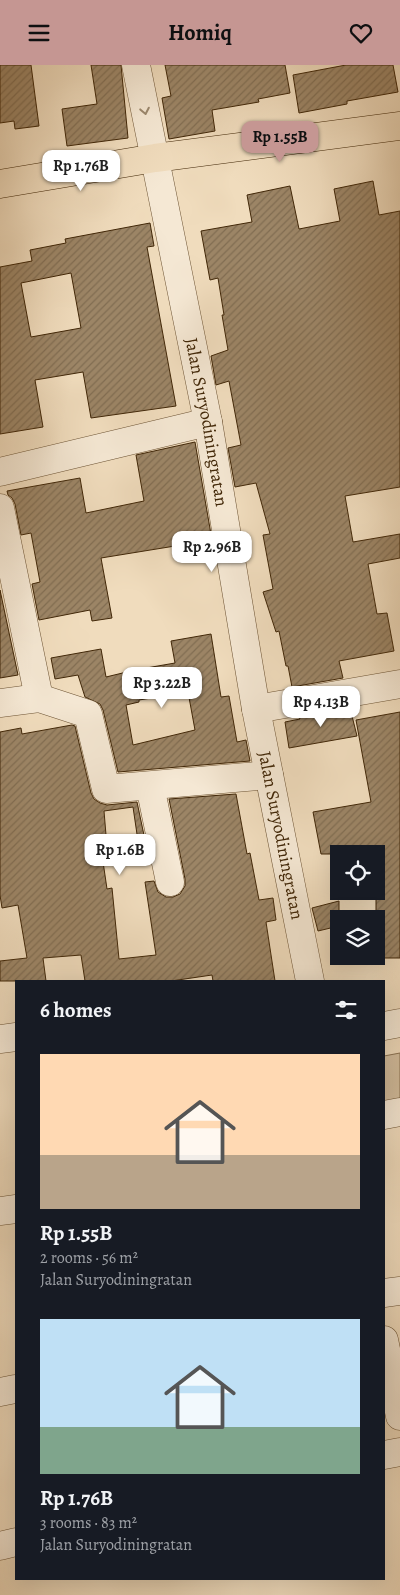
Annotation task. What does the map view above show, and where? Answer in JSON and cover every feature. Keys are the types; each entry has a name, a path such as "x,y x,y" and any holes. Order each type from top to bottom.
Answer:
{"main road":[{"path":"0,184 155,158 400,126"}],"street":[{"name":"Jalan Suryodiningratan","path":"136,65 208,422 256,709 310,980"},
{"path":"0,472 208,422"},
{"path":"0,508 39,698"},
{"path":"256,709 400,683"},
{"path":"0,703 39,698 88,715 106,789 269,775"},
{"path":"150,786 170,883"},
{"path":"385,1026 400,1023"},
{"path":"0,1039 15,1037"},
{"path":"385,1115 400,1112"},
{"path":"0,1211 15,1209"},
{"path":"385,1293 400,1291"},
{"path":"385,1345 400,1416"},
{"path":"385,1455 400,1452"},
{"path":"0,1546 15,1542"}],"shaded area":[{"path":"400,1053 400,1099 385,1102 385,1056"}],"building":[{"path":"0,65 31,65 39,126 15,129 14,121 0,123"},
{"path":"91,65 121,65 128,138 67,146 62,109 97,104"},
{"path":"165,65 285,65 290,93 258,99 259,102 212,110 215,131 169,139 162,98 171,96"},
{"path":"346,65 393,65 398,92 347,101 347,104 299,113 293,75"},
{"path":"373,181 379,215 400,211 400,487 345,496 353,542 400,534 400,558 368,564 377,614 387,613 394,651 339,661 343,678 292,687 279,631 276,632 263,592 273,589 263,535 270,534 256,483 235,487 228,448 241,445 229,381 216,385 211,356 228,350 222,315 224,315 218,278 210,280 201,231 252,222 247,195 290,186 299,229 340,221 334,189"},
{"path":"150,223 154,246 147,247 176,406 91,418 83,372 35,380 43,427 0,434 0,267 32,261 30,250 66,243 65,239","holes":["71,273 81,328 31,337 21,283"]},
{"path":"195,442 212,540 101,558 112,618 92,621 90,610 39,620 32,584 40,582 31,533 21,535 15,504 7,491 80,478 86,513 144,501 136,455"},
{"path":"0,590 18,675 0,678"},
{"path":"211,634 221,697 229,696 237,742 246,740 250,761 118,772 100,704 85,697 78,675 55,679 51,658 101,649 106,677 175,663 171,641","holes":["188,692 195,730 133,745 126,705 139,702 139,700"]},
{"path":"350,708 357,736 289,748 285,722 300,719 299,717"},
{"path":"400,712 400,958 385,958 385,910 376,910 376,900 385,900 385,845 330,845 330,854 321,854 313,812 371,802 356,720"},
{"path":"75,726 94,799 107,805 137,802 145,840 138,841 133,807 104,811 107,847 101,848 107,889 112,888 119,959 156,955 145,882 154,881 158,892 166,897 180,894 185,886 169,799 236,794 247,854 250,853 259,900 273,898 276,920 266,922 275,980 213,980 212,975 178,980 85,980 81,955 43,958 46,980 0,981 0,961 27,958 18,905 2,908 0,895 0,732 21,728 22,734"},
{"path":"339,901 339,910 330,910 330,928 318,931 312,908"}]}
